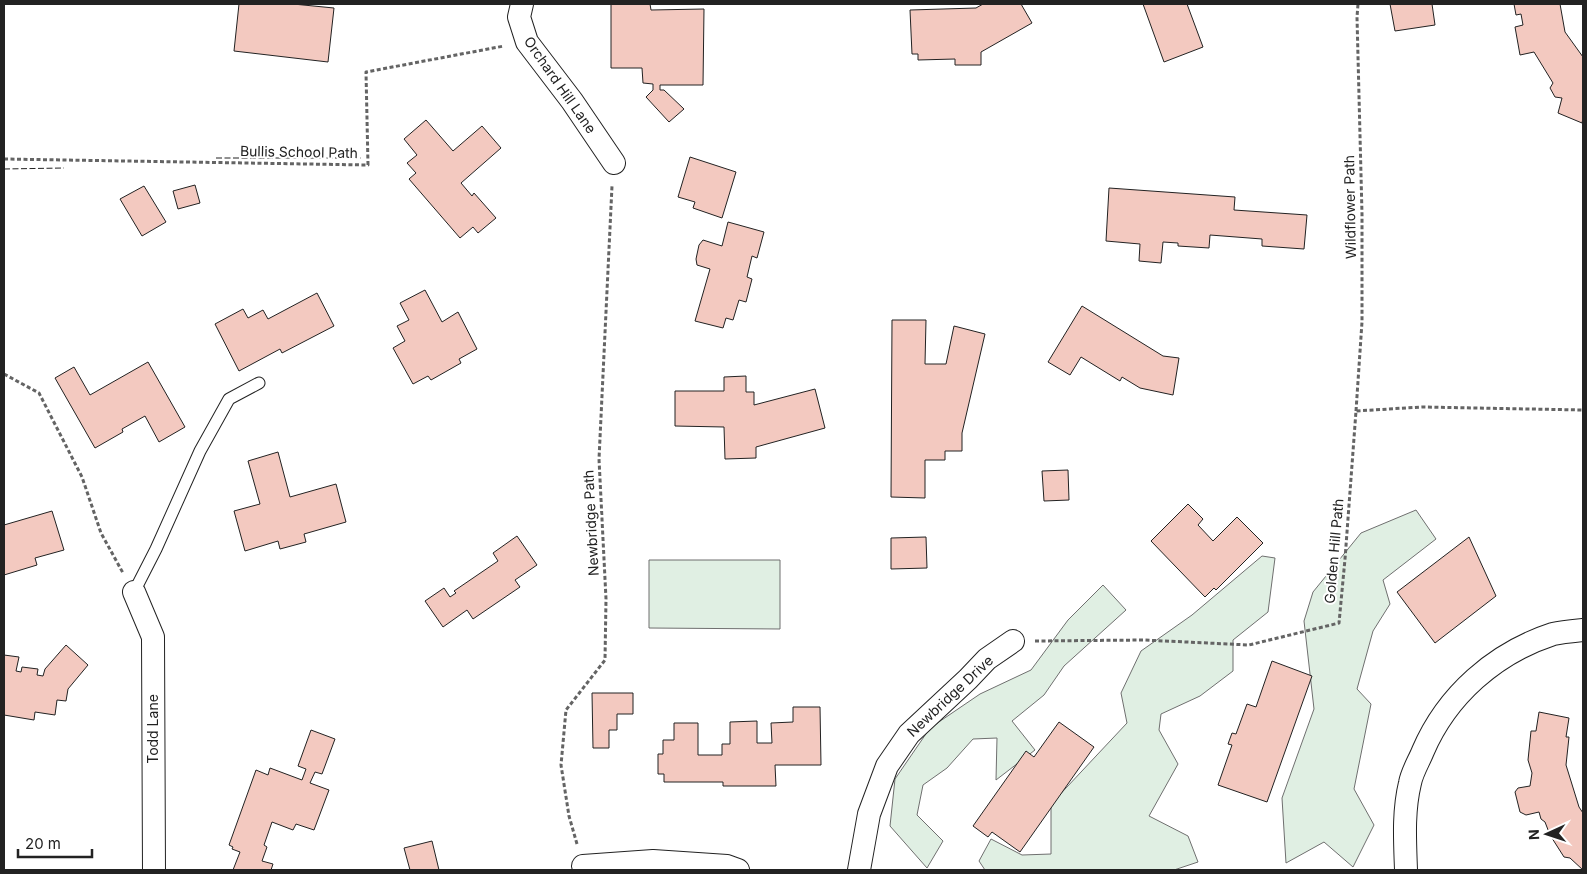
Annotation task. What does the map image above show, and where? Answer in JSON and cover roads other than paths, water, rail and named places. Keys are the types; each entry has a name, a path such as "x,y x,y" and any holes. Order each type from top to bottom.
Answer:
{"street":[{"name":"Orchard Hill Lane","path":"522,4 519,17 527,42 572,101 614,163"},
{"name":"Todd Lane","path":"134,592 153,637 154,870"},
{"path":"1406,870 1404,828 1410,781 1431,733 1458,695 1484,670 1514,651 1554,634 1583,630"},
{"name":"Newbridge Drive","path":"859,870 869,814 887,766 909,734 987,659 1013,642"},
{"path":"584,866 653,861 727,866 738,870"}],"lane":[{"path":"134,592 156,549 200,451 230,399 259,383"}]}
